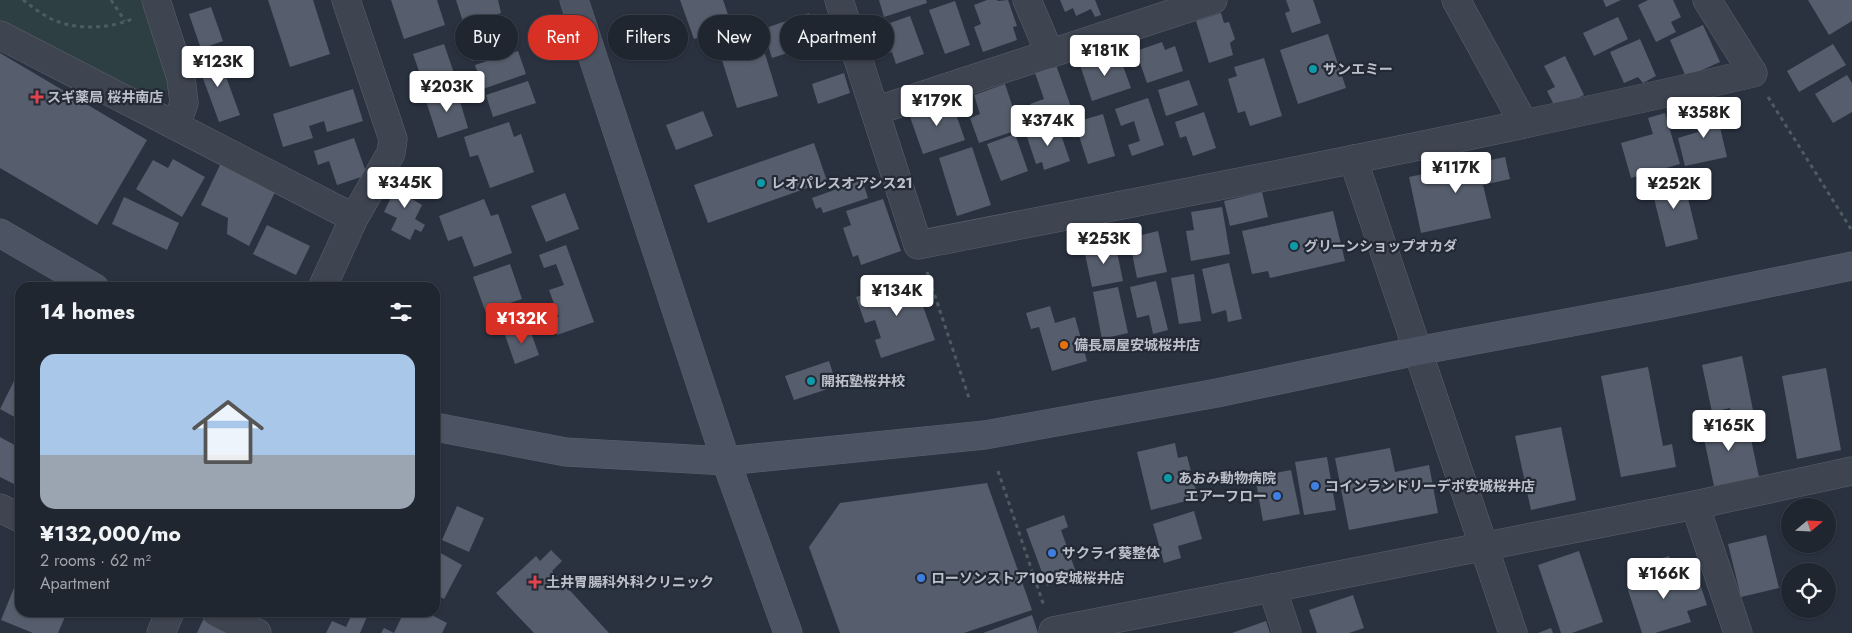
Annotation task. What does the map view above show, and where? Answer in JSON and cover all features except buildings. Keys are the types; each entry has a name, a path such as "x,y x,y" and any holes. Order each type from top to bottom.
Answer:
{"street":[{"path":"325,282 354,218 391,153 393,139 346,0"},
{"path":"574,0 726,461 788,633"},
{"path":"838,0 918,246 1352,160 1753,73 1707,0"},
{"path":"1027,0 1050,54"},
{"path":"875,112 1213,0"},
{"path":"1456,0 1524,124"},
{"path":"157,3 181,78 184,103 176,125"},
{"path":"0,35 354,218"},
{"path":"1352,160 1513,633"},
{"path":"0,233 85,282"},
{"path":"440,428 566,452 726,461 985,435 1217,393 1417,351 1662,305 1852,266"},
{"path":"1053,632 1695,505 1852,471"},
{"path":"1695,505 1738,633"},
{"path":"0,508 15,516"},
{"path":"1272,588 1287,633"},
{"path":"161,633 168,617"},
{"path":"226,617 257,633"}],"path":[{"path":"23,0 60,23 95,28 125,22 157,3"},
{"path":"111,0 125,22"},
{"path":"1753,73 1851,229"},
{"path":"918,246 970,401"},
{"path":"998,471 1053,632"}],"shaded area":[{"path":"0,0 141,0 171,88 154,100 0,22"}],"place":[{"name":"サンエミー","path":"1313,69"},
{"name":"スギ薬局 桜井南店","path":"37,97"},
{"name":"レオパレスオアシス21","path":"761,183"},
{"name":"グリーンショップオカダ","path":"1294,246"},
{"name":"備長扇屋安城桜井店","path":"1064,345"},
{"name":"開拓塾桜井校","path":"811,381"},
{"name":"あおみ動物病院","path":"1168,478"},
{"name":"コインランドリーデポ安城桜井店","path":"1315,486"},
{"name":"エアーフロー","path":"1277,496"},
{"name":"サクライ葵整体","path":"1052,553"},
{"name":"ローソンストア100安城桜井店","path":"921,578"},
{"name":"土井胃腸科外科クリニック","path":"535,582"}]}
